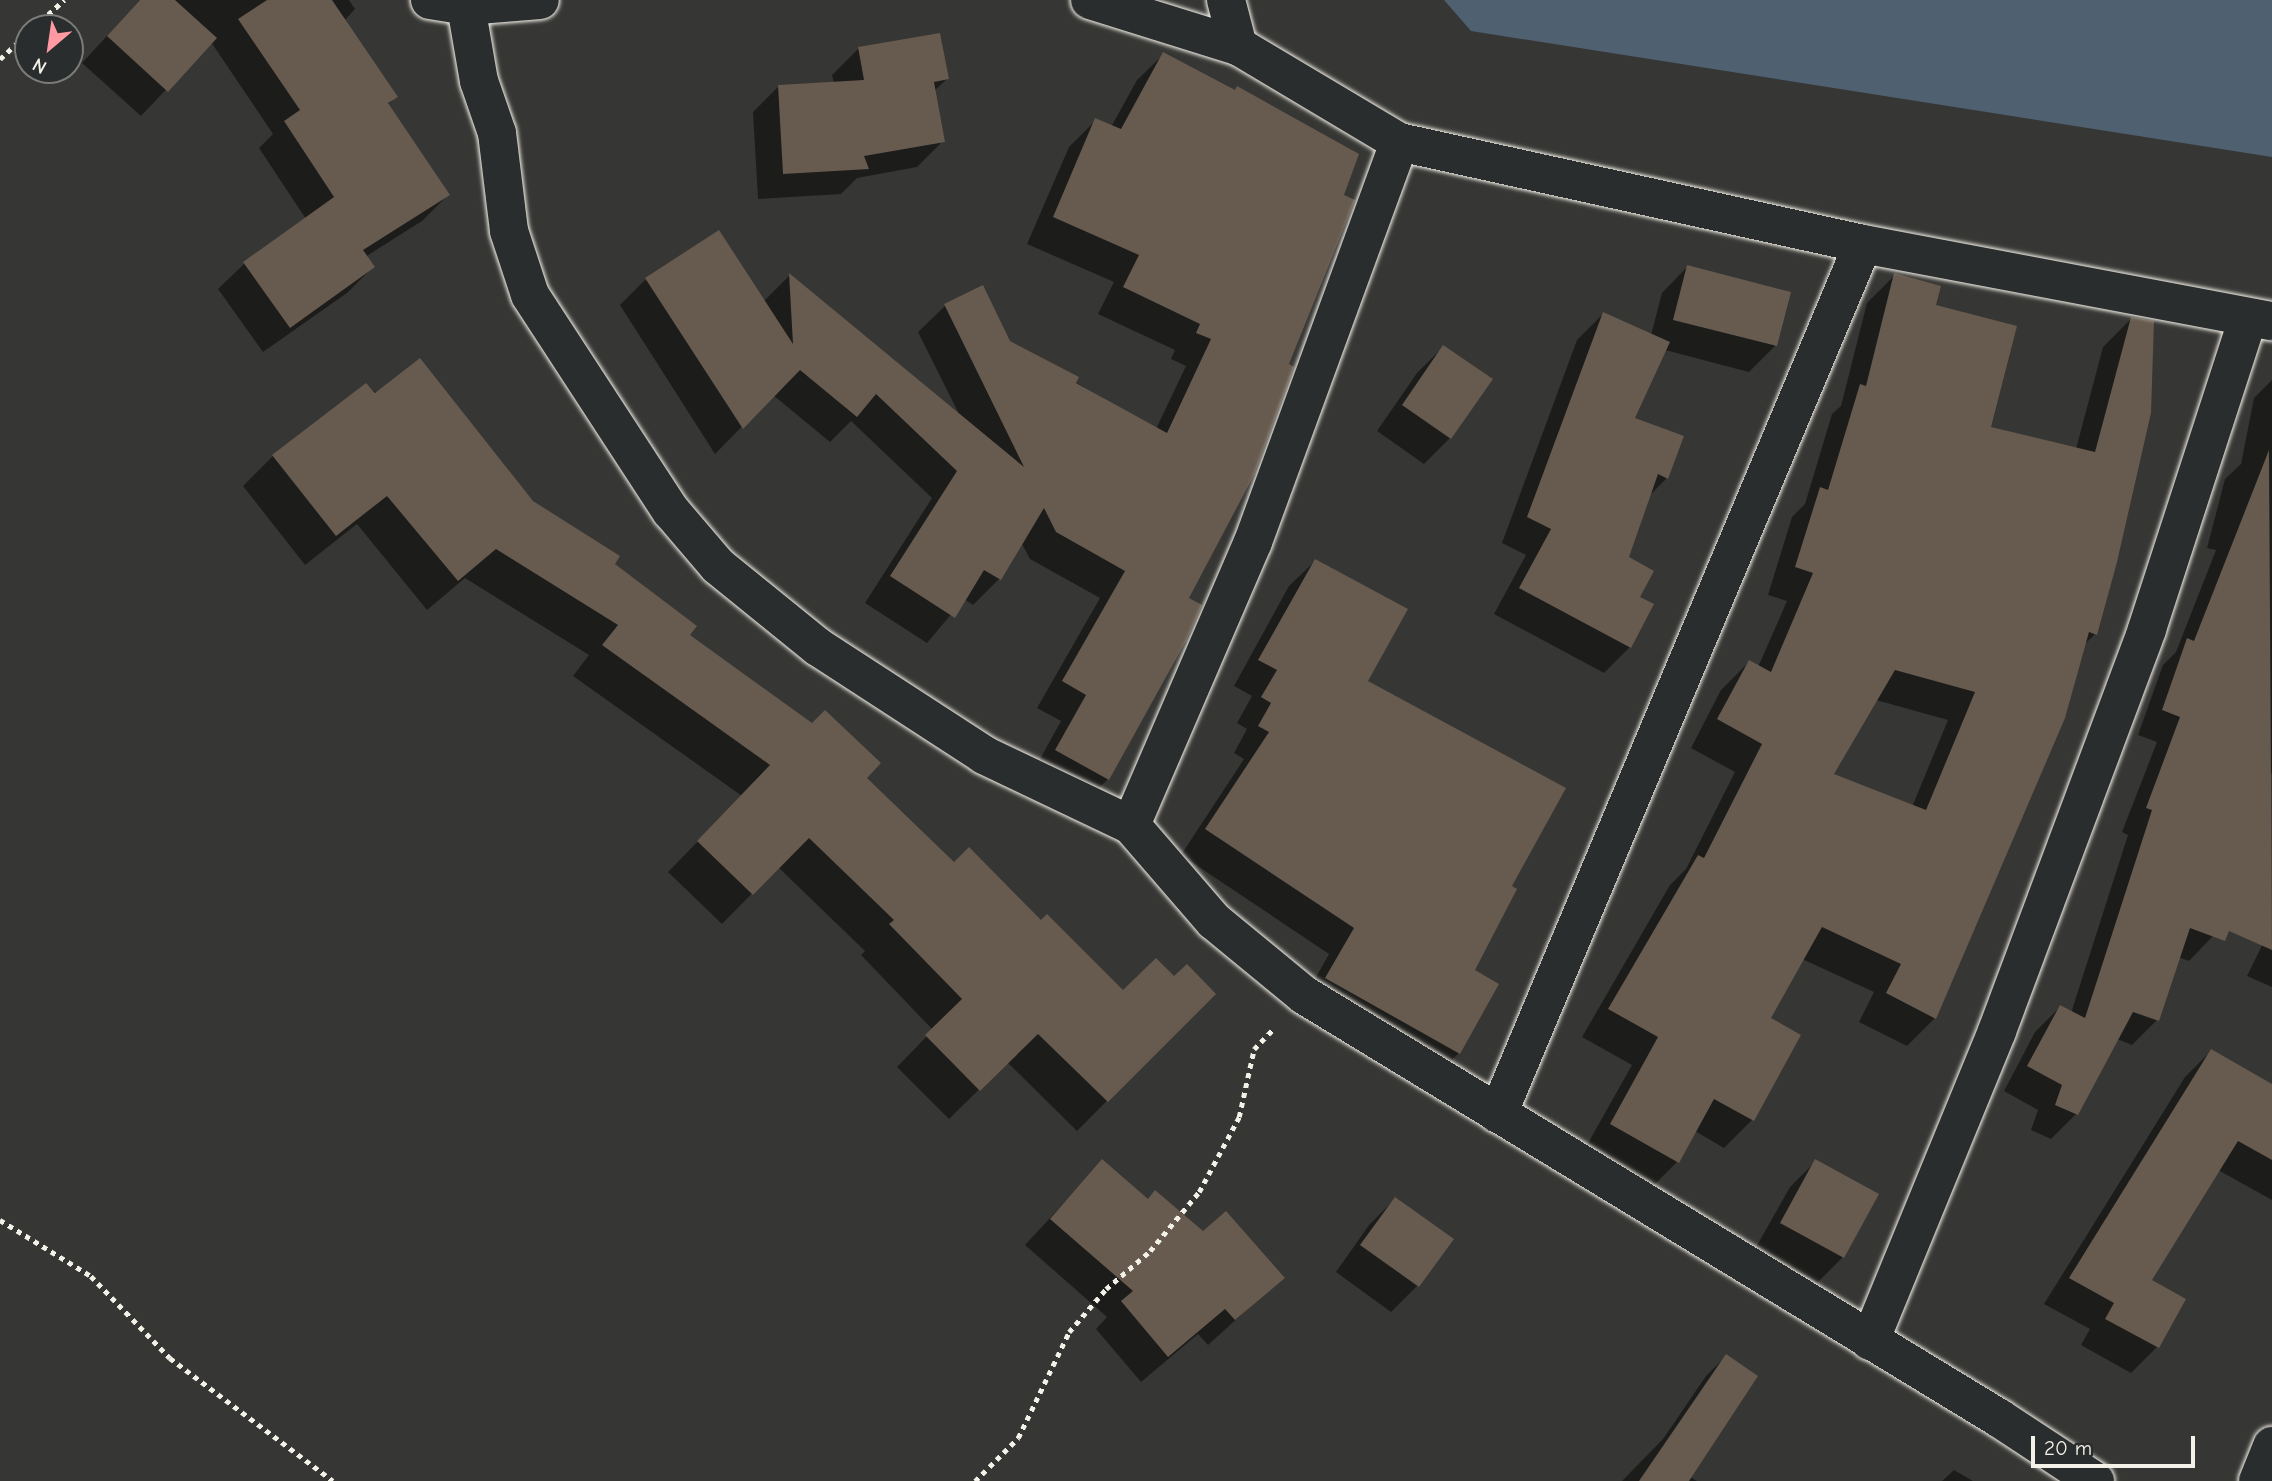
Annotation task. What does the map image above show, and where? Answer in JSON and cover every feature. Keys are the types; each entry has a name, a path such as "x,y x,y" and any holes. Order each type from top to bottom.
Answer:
{"street":[{"path":"540,0 448,3 496,133 516,262 530,295 671,511 718,565 818,647 984,754 1131,825 1214,921 1304,995 2095,1481"},
{"path":"1090,0 1238,46 1399,142 1863,244 2260,320 1997,1031 1870,1341"},
{"path":"1226,0 1238,46"},
{"path":"1131,825 1253,542 1399,142"},
{"path":"1498,1114 1863,244"},
{"path":"2258,1481 2272,1446"}],"path":[{"path":"48,14 64,0"},
{"path":"0,60 14,46"},
{"path":"975,1481 1018,1438 1069,1332 1106,1289 1150,1251 1199,1192 1239,1117 1254,1049 1304,995"},
{"path":"0,1220 91,1276 170,1358 333,1481"}],"water":[{"path":"1444,0 2272,0 2272,157 1471,31"}],"building":[{"path":"140,0 175,0 217,38 168,92 107,36"},
{"path":"267,0 332,0 398,97 388,103 450,195 363,250 375,267 290,328 243,262 334,197 284,121 300,110 238,19"},
{"path":"940,33 949,79 934,82 945,142 864,156 869,169 783,174 778,85 864,80 858,47"},
{"path":"1163,52 1235,90 1237,86 1359,154 1344,195 1355,200 1289,364 1294,367 1254,475 1189,598 1202,605 1186,641 1109,780 1055,750 1086,695 1062,681 1125,571 1056,532 1044,508 1001,580 984,570 955,618 890,576 957,471 876,394 857,417 800,370 743,429 645,278 719,230 793,344 789,273 1024,467 944,304 983,285 1010,341 1079,377 1076,383 1167,433 1211,339 1196,333 1200,324 1123,287 1139,255 1053,217 1095,118 1121,129"},
{"path":"1687,265 1791,292 1777,346 1673,320"},
{"path":"1894,273 1941,286 1936,305 2017,326 1991,427 2095,452 2131,317 2154,321 2151,413 2117,562 2097,635 2089,632 2065,718 1936,1019 1886,993 1901,964 1822,927 1771,1018 1801,1035 1754,1121 1714,1099 1679,1163 1610,1124 1658,1037 1608,1009 1698,855 1704,858 1762,744 1717,719 1749,660 1771,672 1813,573 1795,567 1820,487 1828,490 1860,384 1866,386","holes":["1895,670 1975,692 1926,810 1834,774"]},
{"path":"1603,312 1670,342 1635,418 1684,436 1668,479 1658,474 1629,557 1654,571 1640,597 1654,604 1631,648 1519,588 1551,529 1527,517"},
{"path":"1443,345 1493,379 1451,439 1402,405"},
{"path":"420,358 533,501 620,556 615,564 697,626 690,635 812,723 825,710 881,763 867,778 954,862 969,847 1041,920 1047,914 1123,990 1156,958 1174,976 1187,964 1216,994 1108,1102 1038,1034 980,1091 925,1035 962,999 889,924 894,920 809,838 753,895 697,841 770,765 602,645 618,625 496,549 458,581 387,496 336,536 272,455 366,383 375,393"},
{"path":"2269,450 2272,950 2229,931 2225,941 2190,928 2159,1021 2133,1012 2078,1115 2055,1105 2062,1085 2027,1066 2060,1005 2085,1018 2152,810 2146,808 2180,717 2162,710 2187,638 2194,641"},
{"path":"1315,559 1408,609 1368,681 1566,788 1512,886 1517,889 1475,970 1499,984 1460,1054 1325,978 1354,928 1205,829 1269,732 1258,726 1271,703 1261,697 1277,670 1258,660"},
{"path":"2211,1049 2272,1084 2272,1160 2238,1141 2152,1280 2186,1299 2159,1348 2105,1319 2114,1303 2069,1278"},
{"path":"1102,1159 1148,1199 1155,1190 1203,1231 1226,1211 1285,1278 1235,1320 1225,1309 1168,1357 1121,1301 1133,1291 1050,1219"},
{"path":"1815,1159 1879,1194 1844,1258 1780,1223"},
{"path":"1395,1197 1454,1239 1419,1287 1360,1245"},
{"path":"1726,1354 1758,1376 1689,1481 1639,1481"}]}
